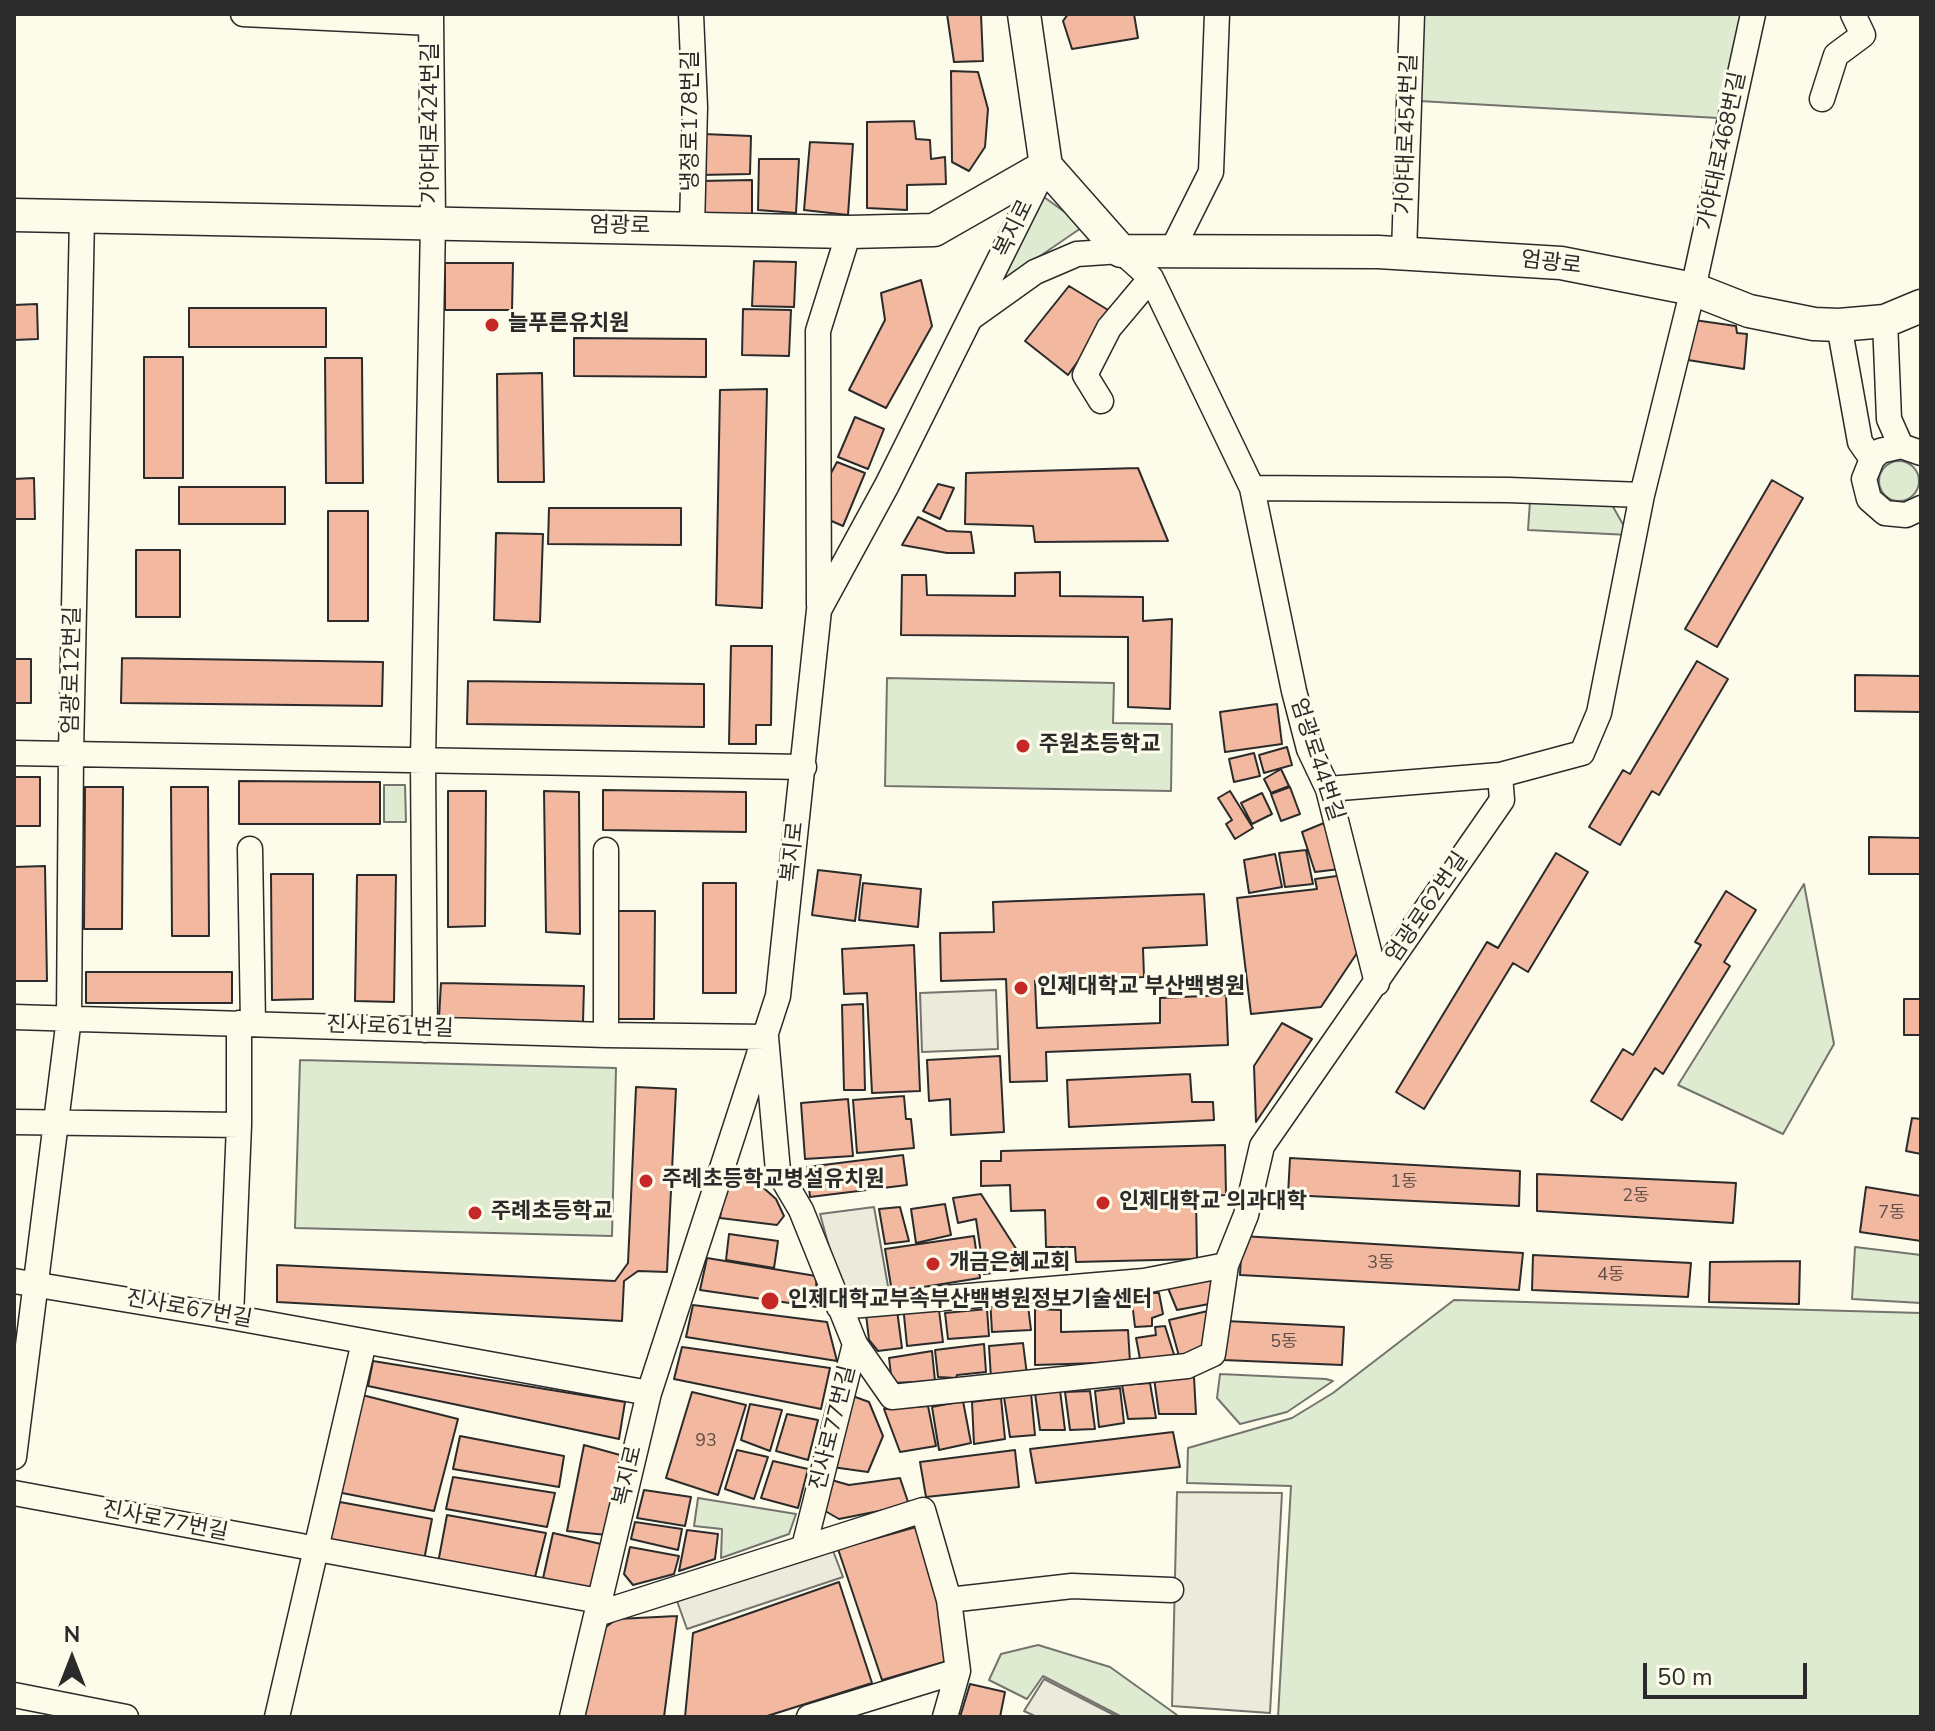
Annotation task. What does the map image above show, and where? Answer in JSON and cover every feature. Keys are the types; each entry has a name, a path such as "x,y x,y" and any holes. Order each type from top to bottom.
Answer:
{"main road":[{"path":"1024,14 1046,166 1121,251"},
{"name":"엄광로","path":"14,215 849,232 934,230 1046,166"},
{"name":"엄광로","path":"1121,251 1404,253 1561,263 1693,289 1749,311 1814,324 1885,321 1921,306"}],"street":[{"name":"가야대로424번길","path":"243,14 431,19 433,222 423,760 425,1030"},
{"name":"냉정로178번길","path":"691,14 695,107 692,228"},
{"path":"1171,252 1211,172 1217,14"},
{"name":"가야대로454번길","path":"1404,253 1412,14"},
{"name":"가야대로468번길","path":"1693,289 1753,14"},
{"path":"1822,99 1836,55 1863,35 1853,14"},
{"name":"복지로","path":"572,1717 649,1393 778,996 819,610 887,485 1046,166"},
{"name":"엄광로12번길","path":"14,1457 25,1283 56,1123 69,1018 82,217"},
{"path":"819,610 818,331 849,232"},
{"path":"971,318 1035,272 1077,254 1121,251"},
{"name":"엄광로44번길","path":"1121,251 1151,278 1252,488 1298,706 1309,749 1328,789 1377,983"},
{"path":"1101,401 1085,375 1109,328 1151,278"},
{"path":"1328,789 1500,775 1582,753 1599,713 1642,495 1693,289"},
{"path":"1885,321 1889,419 1911,450"},
{"path":"1839,325 1860,442 1872,459"},
{"path":"1911,450 1880,451 1872,459 1864,479 1865,490 1876,507 1895,516 1921,508"},
{"path":"1252,488 1442,489 1642,495"},
{"path":"14,753 804,767"},
{"name":"엄광로62번길","path":"855,1344 892,1397 1187,1366 1213,1354 1226,1265 1246,1215 1262,1146 1502,800 1500,775"},
{"path":"231,1317 246,1023 250,849"},
{"path":"606,850 606,1035"},
{"name":"진사로61번길","path":"14,1017 766,1037"},
{"name":"진사로77번길","path":"766,1037 778,1171 801,1210 855,1344 804,1547"},
{"path":"14,1122 239,1125"},
{"path":"839,1307 1144,1281 1226,1265"},
{"name":"진사로67번길","path":"25,1283 649,1393"},
{"path":"277,1717 364,1342"},
{"name":"진사로77번길","path":"14,1493 598,1608 923,1510 949,1600 958,1671"},
{"path":"949,1600 1072,1586 1171,1590"},
{"path":"809,1717 958,1671"},
{"path":"945,1717 958,1671"},
{"path":"14,1695 126,1717"}],"green space":[{"path":"1423,14 1746,14 1718,118 1419,101"},
{"path":"1044,197 1084,226 989,291"},
{"path":"1899,461 1913,467 1919,481 1913,495 1899,501 1885,495 1879,481 1885,467"},
{"path":"1530,501 1612,505 1629,535 1528,530"},
{"path":"887,678 1114,683 1113,723 1172,724 1171,791 885,786"},
{"path":"384,785 405,785 406,822 384,822"},
{"path":"1804,884 1834,1044 1783,1134 1678,1085"},
{"path":"300,1060 616,1068 612,1236 295,1228"},
{"path":"1855,1247 1921,1255 1921,1303 1852,1299"},
{"path":"1454,1300 1921,1313 1921,1717 1278,1717 1291,1486 1187,1483 1188,1448 1292,1418 1333,1393"},
{"path":"1220,1374 1333,1381 1287,1412 1240,1424 1217,1398"},
{"path":"698,1498 796,1514 789,1534 721,1558 722,1529 694,1526"},
{"path":"1038,1645 1110,1667 1177,1715 1122,1717 1043,1676 1027,1699 989,1680 1001,1654"}],"shaded area":[{"path":"996,990 998,1049 922,1052 920,993"},
{"path":"874,1207 889,1292 842,1294 820,1214"},
{"path":"1177,1492 1282,1493 1270,1713 1172,1706"},
{"path":"832,1548 843,1577 687,1629 677,1601"},
{"path":"1044,1679 1118,1717 1037,1717 1024,1711"}],"building":[{"path":"947,14 981,14 983,61 954,62"},
{"path":"1068,14 1134,14 1138,38 1072,49 1063,21"},
{"path":"951,71 978,72 988,109 985,147 969,171 952,162"},
{"path":"914,121 916,139 930,140 931,159 945,157 946,184 907,185 907,210 867,208 867,122"},
{"path":"704,134 751,136 750,174 700,175"},
{"path":"810,142 853,144 848,215 804,210"},
{"path":"759,159 799,159 796,213 758,210"},
{"path":"752,180 752,216 701,214 700,181"},
{"path":"754,261 796,262 794,307 752,306"},
{"path":"445,263 513,263 512,310 445,310"},
{"path":"921,280 932,326 886,408 849,390 885,320 881,293"},
{"path":"1069,286 1113,313 1068,375 1025,341"},
{"path":"37,304 38,339 14,340 14,305"},
{"path":"189,308 326,308 326,347 189,347"},
{"path":"743,309 791,310 789,356 742,355"},
{"path":"1694,320 1736,326 1737,333 1747,334 1744,369 1688,360"},
{"path":"574,338 706,339 706,377 574,376"},
{"path":"144,357 183,357 183,478 144,478"},
{"path":"325,358 362,358 363,483 326,483"},
{"path":"542,373 544,482 498,482 497,374"},
{"path":"767,389 762,608 716,605 720,390"},
{"path":"855,417 884,429 868,469 838,457"},
{"path":"837,462 865,473 843,526 827,519 830,475"},
{"path":"1138,468 1168,541 1035,542 1033,526 965,524 966,473"},
{"path":"34,478 35,519 14,519 14,479"},
{"path":"1772,480 1803,498 1717,647 1685,629"},
{"path":"938,484 954,488 940,519 923,511"},
{"path":"179,487 285,487 285,524 179,524"},
{"path":"549,508 681,508 681,545 548,544"},
{"path":"328,511 368,511 368,621 328,621"},
{"path":"918,517 947,531 971,532 974,553 947,553 902,545"},
{"path":"496,533 543,534 540,622 494,620"},
{"path":"136,550 180,550 180,617 136,617"},
{"path":"1060,572 1060,596 1143,597 1143,621 1172,619 1170,709 1128,707 1128,637 901,635 902,575 926,575 927,595 1015,596 1015,573"},
{"path":"731,646 772,646 771,725 756,725 756,744 729,744"},
{"path":"122,658 383,662 382,706 121,703"},
{"path":"14,659 31,659 31,703 14,703"},
{"path":"1697,661 1728,679 1659,795 1652,791 1620,845 1589,827 1623,770 1630,774"},
{"path":"1855,675 1921,676 1921,712 1855,711"},
{"path":"468,681 704,684 704,727 467,724"},
{"path":"1277,704 1282,744 1225,752 1220,712"},
{"path":"1287,747 1292,765 1264,773 1259,755"},
{"path":"1254,753 1260,776 1234,782 1229,759"},
{"path":"1281,769 1289,786 1271,793 1264,779"},
{"path":"14,777 40,777 40,826 14,826"},
{"path":"239,781 380,782 380,824 239,824"},
{"path":"85,787 123,787 122,929 84,929"},
{"path":"171,787 208,787 209,936 172,936"},
{"path":"1290,787 1300,814 1281,821 1271,794"},
{"path":"603,790 746,792 746,832 603,830"},
{"path":"448,791 486,791 485,926 448,927"},
{"path":"544,791 579,792 580,934 546,932"},
{"path":"1230,791 1253,828 1235,839 1226,824 1232,820 1218,798"},
{"path":"1262,793 1272,814 1252,824 1241,803"},
{"path":"1324,823 1340,869 1315,872 1302,832"},
{"path":"1869,837 1921,838 1921,874 1869,874"},
{"path":"1306,850 1313,884 1285,887 1279,853"},
{"path":"1556,853 1588,872 1528,972 1513,963 1424,1109 1396,1092 1487,942 1498,948"},
{"path":"1275,854 1282,887 1249,893 1244,860"},
{"path":"45,866 47,981 14,981 14,867"},
{"path":"818,870 861,875 855,921 812,915"},
{"path":"271,874 313,874 313,999 272,1000"},
{"path":"357,875 396,875 394,1002 355,1001"},
{"path":"1344,875 1357,953 1321,1007 1251,1014 1237,898 1317,889 1315,879"},
{"path":"703,883 736,883 736,993 703,993"},
{"path":"863,883 921,889 918,927 859,920"},
{"path":"1726,891 1756,910 1724,962 1730,966 1663,1074 1655,1068 1622,1120 1591,1101 1623,1049 1633,1055 1701,945 1695,942"},
{"name":"인제대학교 부산백병원","path":"1204,894 1207,945 1143,948 1144,977 1035,981 1037,1028 1160,1023 1160,998 1226,995 1228,1045 1046,1052 1047,1081 1010,1082 1006,979 941,981 940,933 994,932 993,902"},
{"path":"617,911 655,911 654,1019 617,1019"},
{"path":"914,945 920,1091 872,1093 867,993 844,994 842,949"},
{"path":"86,972 232,972 232,1003 86,1003"},
{"path":"441,983 584,986 583,1022 439,1018"},
{"path":"1904,999 1921,999 1921,1035 1904,1035"},
{"path":"863,1004 865,1090 844,1090 842,1005"},
{"path":"1282,1023 1312,1039 1256,1122 1254,1066"},
{"path":"1000,1056 1004,1132 951,1135 950,1099 929,1101 927,1060"},
{"path":"1190,1074 1192,1102 1213,1102 1214,1120 1069,1127 1067,1080"},
{"path":"636,1087 676,1089 667,1272 638,1271 624,1281 622,1321 277,1302 277,1265 615,1281 628,1263"},
{"path":"904,1096 906,1119 911,1119 914,1148 857,1153 853,1100"},
{"path":"848,1099 853,1156 805,1159 801,1103"},
{"path":"1912,1118 1921,1119 1921,1154 1906,1151"},
{"name":"인제대학교 의과대학","path":"1225,1145 1226,1195 1196,1197 1197,1259 1076,1262 1075,1247 1046,1247 1045,1210 1011,1211 1010,1185 981,1186 981,1161 1001,1161 1001,1151"},
{"path":"903,1155 907,1185 810,1197 807,1167"},
{"path":"1290,1158 1520,1171 1519,1206 1288,1195"},
{"path":"727,1173 748,1174 776,1199 784,1216 777,1225 720,1218"},
{"path":"1537,1174 1736,1183 1733,1223 1537,1211"},
{"path":"1866,1187 1921,1196 1921,1241 1860,1232"},
{"path":"981,1194 1029,1269 984,1274 976,1219 958,1223 953,1198"},
{"path":"945,1204 951,1235 916,1243 911,1209"},
{"path":"900,1207 909,1241 885,1244 879,1209"},
{"path":"729,1234 778,1241 774,1268 726,1260"},
{"name":"개금은혜교회","path":"974,1236 980,1278 892,1292 885,1249"},
{"path":"1242,1236 1523,1253 1519,1290 1240,1275"},
{"path":"1533,1255 1691,1263 1688,1297 1532,1290"},
{"path":"707,1258 816,1276 817,1307 700,1290"},
{"path":"1800,1261 1799,1304 1709,1302 1710,1262"},
{"path":"1216,1275 1209,1304 1177,1310 1168,1288"},
{"path":"1146,1293 1159,1293 1163,1314 1152,1318 1152,1326 1135,1327 1132,1302 1147,1302"},
{"path":"1027,1297 1031,1330 992,1332 990,1298"},
{"path":"938,1302 943,1342 907,1346 903,1305"},
{"path":"693,1305 827,1322 837,1361 686,1337"},
{"path":"987,1309 989,1336 948,1339 945,1313"},
{"path":"1035,1309 1061,1310 1061,1332 1128,1330 1130,1362 1035,1365"},
{"path":"897,1310 902,1348 878,1351 869,1340 866,1314"},
{"path":"1212,1310 1205,1351 1179,1356 1169,1320"},
{"path":"1226,1321 1344,1327 1342,1365 1223,1360"},
{"path":"1165,1326 1176,1361 1141,1364 1136,1338 1156,1335 1155,1327"},
{"path":"1023,1343 1027,1375 991,1378 989,1346"},
{"path":"984,1344 986,1372 957,1375 956,1378 938,1377 935,1350"},
{"path":"682,1347 830,1368 821,1409 674,1379"},
{"path":"932,1351 935,1381 892,1383 889,1358"},
{"path":"373,1361 625,1402 619,1439 368,1386"},
{"path":"1194,1377 1196,1414 1159,1414 1154,1378"},
{"path":"1150,1383 1156,1418 1128,1419 1122,1385"},
{"path":"1120,1388 1124,1423 1099,1427 1095,1391"},
{"path":"1060,1390 1065,1430 1040,1430 1035,1393"},
{"path":"1090,1391 1095,1429 1070,1430 1065,1392"},
{"path":"692,1392 746,1405 718,1495 666,1478"},
{"path":"1031,1393 1035,1435 1010,1437 1004,1397"},
{"path":"362,1395 458,1419 434,1511 337,1492"},
{"path":"850,1395 869,1402 883,1436 868,1472 832,1467"},
{"path":"1001,1398 1005,1439 974,1444 972,1402"},
{"path":"963,1401 971,1443 939,1450 932,1407"},
{"path":"750,1404 782,1410 770,1451 741,1440"},
{"path":"928,1406 936,1446 900,1452 884,1409"},
{"path":"787,1414 818,1420 808,1460 776,1451"},
{"path":"1173,1432 1180,1467 1036,1483 1030,1449"},
{"path":"460,1436 564,1456 559,1487 453,1469"},
{"path":"584,1445 620,1455 607,1535 567,1531"},
{"path":"737,1450 768,1457 754,1499 725,1489"},
{"path":"1015,1450 1019,1487 926,1497 920,1462"},
{"path":"773,1461 808,1469 798,1508 761,1498"},
{"path":"453,1477 555,1493 547,1527 446,1509"},
{"path":"900,1478 909,1505 839,1519 820,1508 828,1479 849,1485"},
{"path":"644,1490 691,1497 685,1526 637,1518"},
{"path":"340,1502 432,1519 424,1560 326,1542"},
{"path":"447,1515 546,1533 534,1581 438,1563"},
{"path":"635,1522 682,1529 678,1550 631,1539"},
{"path":"916,1527 954,1659 882,1680 838,1549"},
{"path":"687,1530 718,1534 715,1559 679,1571"},
{"path":"553,1533 601,1544 594,1585 588,1591 542,1583"},
{"path":"630,1547 679,1556 674,1574 633,1585 624,1574"},
{"path":"839,1582 872,1683 764,1717 685,1717 693,1633"},
{"path":"677,1616 664,1717 584,1717 603,1629 617,1619"},
{"path":"970,1684 1005,1692 1000,1717 960,1717"}],"place":[{"name":"늘푸른유치원","path":"492,325"},
{"name":"주원초등학교","path":"1023,746"},
{"name":"인제대학교 부산백병원","path":"1021,988"},
{"name":"주례초등학교병설유치원","path":"646,1181"},
{"name":"인제대학교 의과대학","path":"1103,1203"},
{"name":"주례초등학교","path":"475,1213"},
{"name":"개금은혜교회","path":"933,1264"},
{"name":"인제대학교부속부산백병원정보기술센터","path":"770,1301"}]}
